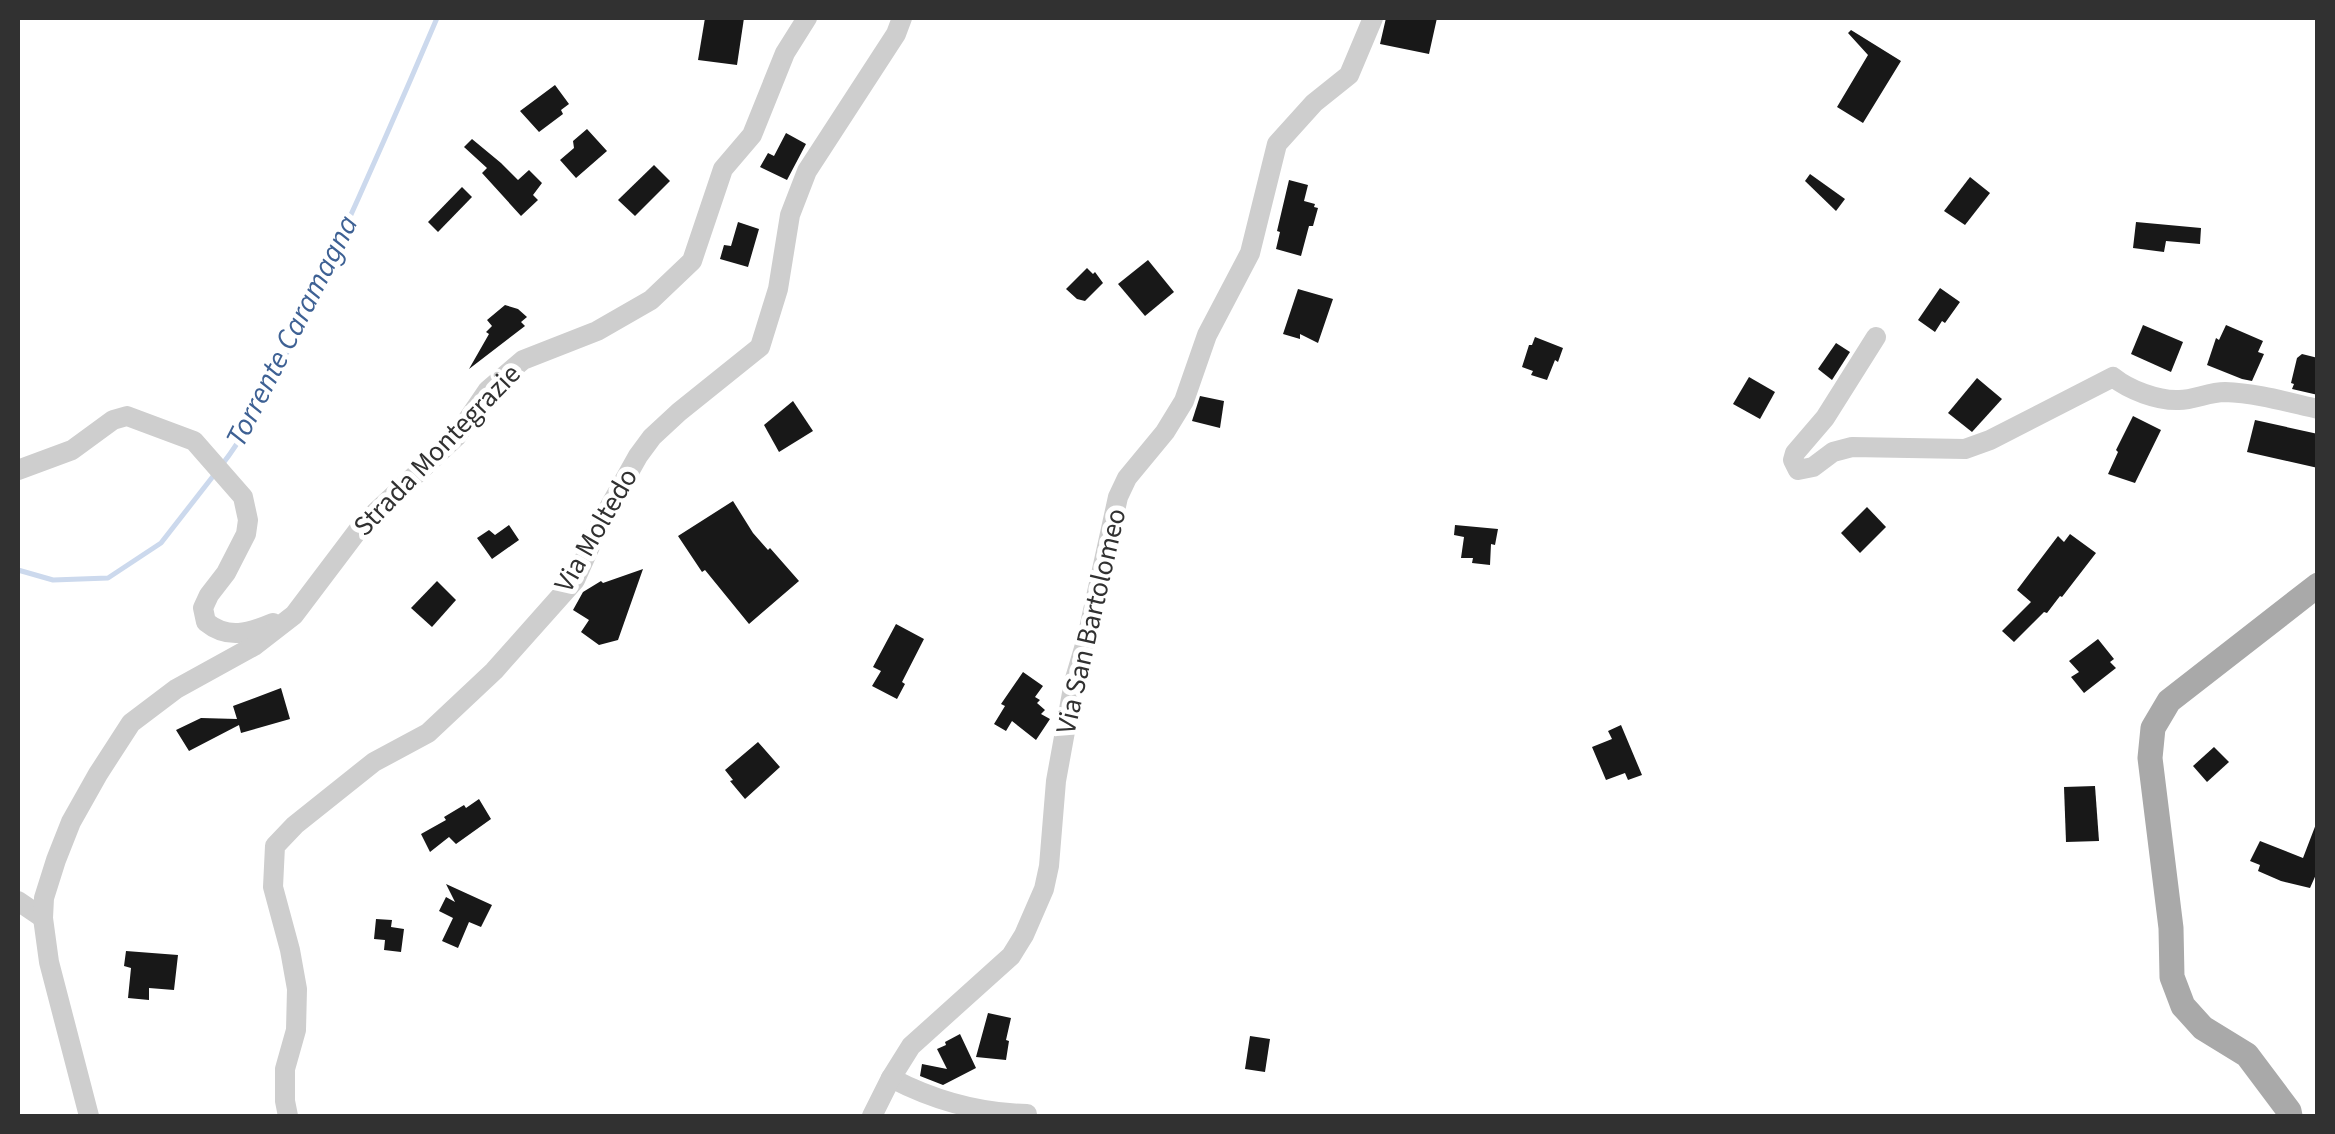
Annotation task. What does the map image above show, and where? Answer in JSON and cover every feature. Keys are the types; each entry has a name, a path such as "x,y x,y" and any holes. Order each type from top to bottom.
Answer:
{"main road":[{"path":"2290,1116 2290,1110 2247,1055 2203,1028 2184,1006 2172,977 2171,928 2150,758 2153,728 2170,701 2318,585"}],"street":[{"name":"Strada Montegrazie","path":"89,1116 49,962 44,898 71,822 132,722 176,689 254,646 294,614 362,525 456,438 488,390 523,360 597,331 651,300 692,261 723,169 752,135 785,54 807,18"},
{"name":"Via Moltedo","path":"288,1116 285,1069 296,1030 297,988 273,887 275,846 295,825 374,762 428,733 494,671 574,580 601,522 652,437 760,348 778,289 790,215 807,171 896,34 902,18"},
{"name":"Via San Bartolomeo","path":"872,1116 911,1046 1011,956 1033,916 1049,866 1056,781 1074,682 1118,497 1126,478 1166,432 1184,401 1207,335 1250,253 1277,144 1314,104 1349,75 1373,18"},
{"path":"1876,338 1825,418 1795,453 1793,460 1798,470 1814,467 1833,452 1852,447 1965,449 2113,378 2144,394 2166,399 2221,392 2318,408"},
{"path":"18,470 72,450 113,420 127,416 194,441 243,496 248,520 246,534 203,608 206,622 216,631 244,634 294,614"},
{"path":"18,900 43,918"},
{"path":"891,1078 952,1102 1027,1114"}],"building":[{"path":"705,18 744,18 737,65 698,60"},
{"path":"1386,18 1437,18 1429,54 1380,44"},
{"path":"1851,30 1901,61 1863,123 1837,107 1868,55 1848,33"},
{"path":"555,85 569,104 561,110 563,114 539,132 520,111"},
{"path":"587,129 607,151 576,178 560,160"},
{"path":"786,133 806,144 787,180 760,167 768,153 774,156"},
{"path":"472,139 518,180 529,170 542,183 533,195 538,200 521,216 482,173 487,168 464,147"},
{"path":"654,165 670,181 635,216 618,200"},
{"path":"1810,174 1845,199 1836,211 1805,181"},
{"path":"1970,177 1990,193 1965,225 1944,211"},
{"path":"1289,180 1308,185 1304,201 1318,208 1301,256 1276,249"},
{"path":"462,187 472,197 438,232 428,222"},
{"path":"738,222 759,229 748,267 720,259 724,245 731,246"},
{"path":"2136,222 2201,228 2200,244 2166,241 2164,252 2133,248"},
{"path":"1148,260 1174,292 1145,316 1118,284"},
{"path":"1087,268 1103,283 1085,301 1066,289"},
{"path":"1940,288 1960,302 1935,332 1918,320"},
{"path":"1298,289 1333,299 1318,343 1300,334 1300,339 1283,334"},
{"path":"505,305 527,317 521,322 525,326 469,369 492,326 487,320"},
{"path":"2143,325 2183,342 2171,372 2131,354"},
{"path":"2226,325 2263,341 2258,352 2264,354 2252,381 2207,365 2216,338 2219,340"},
{"path":"1535,337 1563,348 1547,380 1522,367"},
{"path":"1836,343 1850,352 1832,380 1818,369"},
{"path":"2302,354 2318,358 2318,395 2292,389 2297,358"},
{"path":"1749,377 1775,392 1760,419 1733,404"},
{"path":"1977,378 2002,399 1972,432 1948,413"},
{"path":"1200,396 1224,401 1220,428 1192,421"},
{"path":"793,401 813,431 779,452 764,425"},
{"path":"2133,416 2161,430 2135,483 2108,474"},
{"path":"2255,420 2318,434 2318,468 2247,452"},
{"path":"733,501 753,533 799,581 749,624 705,570 702,572 678,536"},
{"path":"1867,507 1886,527 1860,553 1841,533"},
{"path":"509,525 519,540 492,559 477,538 489,530 495,535"},
{"path":"1455,525 1498,529 1495,545 1491,544 1490,565 1461,558 1464,537 1454,535"},
{"path":"2070,534 2096,553 2062,597 2014,642 2002,631 2031,602 2017,590 2058,536 2064,542"},
{"path":"643,569 618,640 599,645 581,632 589,620 573,610 583,592 601,581"},
{"path":"437,581 456,600 432,627 411,608"},
{"path":"896,624 924,639 897,699 872,686 881,671 873,667"},
{"path":"2098,639 2114,659 2110,662 2116,668 2084,693 2071,677 2079,672 2069,661"},
{"path":"1023,672 1043,686 1035,697 1045,710 1041,714 1050,719 1036,740 1012,721 1006,731 994,724 1005,706 1001,704"},
{"path":"281,688 290,719 241,733 239,725 189,751 176,730 201,718 237,719 233,706"},
{"path":"1621,725 1642,775 1628,780 1625,773 1606,780 1592,747 1612,739 1608,731"},
{"path":"758,742 780,767 745,799 725,770"},
{"path":"2214,747 2229,762 2207,782 2193,766"},
{"path":"2095,786 2099,841 2066,842 2064,787"},
{"path":"479,799 491,819 456,844 449,837 430,852 421,834"},
{"path":"2316,824 2318,870 2310,888 2258,871 2260,865 2250,861 2260,841 2303,858"},
{"path":"446,884 492,905 481,927 469,922 458,948 442,941 453,918 439,911 446,897 455,902"},
{"path":"376,919 392,920 391,927 404,929 401,952 384,950 385,940 374,939"},
{"path":"126,951 178,955 174,990 149,988 149,1000 128,998 131,968 124,966"},
{"path":"988,1013 1011,1018 1006,1060 976,1057"},
{"path":"960,1034 976,1068 943,1085 920,1076 922,1064 947,1069 937,1049"},
{"path":"1250,1036 1270,1039 1265,1072 1245,1069"}],"waterway":[{"name":"Torrente Caramagna","path":"221,466 259,407 293,341 437,18"},
{"name":"Torrente Caramagna","path":"18,570 53,580 108,578 161,543 214,475"}]}
